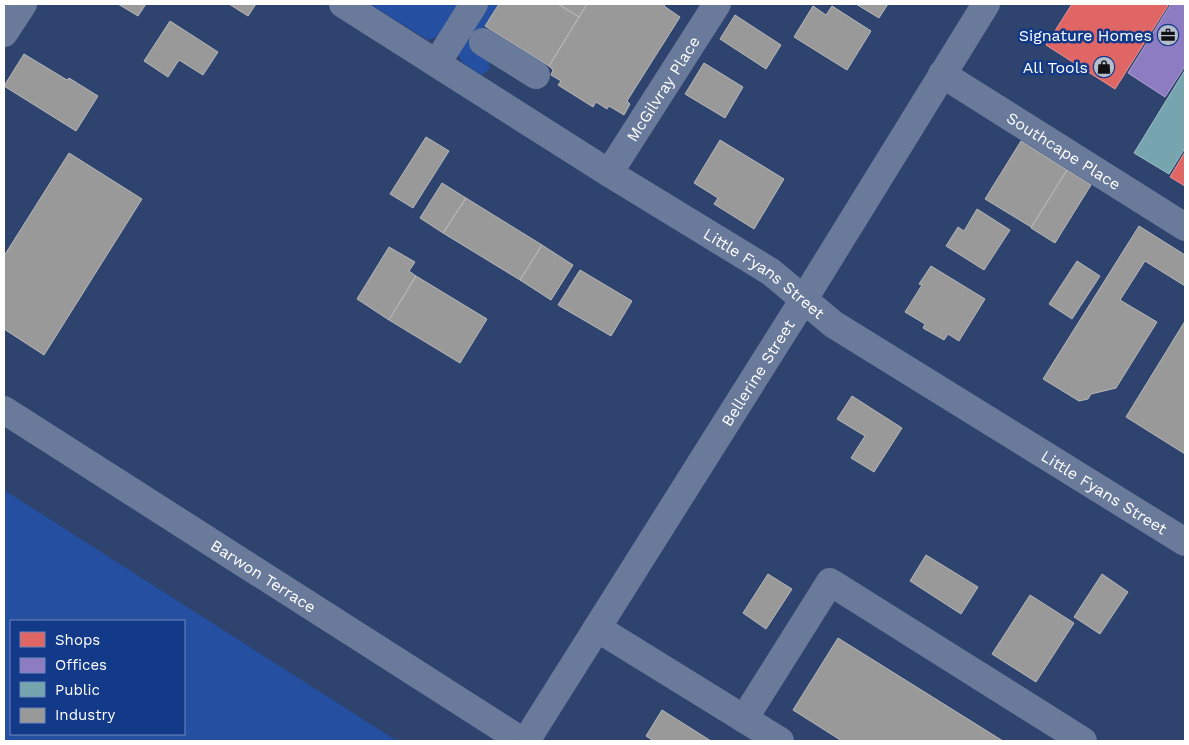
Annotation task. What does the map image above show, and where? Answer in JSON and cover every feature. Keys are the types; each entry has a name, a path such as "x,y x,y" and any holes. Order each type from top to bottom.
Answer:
{"street":[{"path":"4,33 23,4"},
{"name":"Little Fyans Street","path":"343,4 609,173 771,272 833,324 1185,542"},
{"path":"438,63 474,4"},
{"name":"McGilvray Place","path":"609,173 717,4"},
{"name":"Bellerine Street","path":"526,741 804,299 986,4"},
{"path":"483,42 536,75"},
{"path":"486,94 510,60"},
{"name":"Southcape Place","path":"942,74 1185,227"},
{"name":"Barwon Terrace","path":"4,410 522,741"},
{"path":"744,719 830,582 1083,741"},
{"path":"597,628 780,741"}],"shaded area":[{"path":"369,4 466,4 447,34 428,40"},
{"path":"486,4 499,4 471,49 489,61 490,69 481,75 462,62 458,54"},
{"path":"4,490 397,741 4,741"}],"building: Shops":[{"name":"All Tools","path":"1072,4 1169,4 1115,89 1046,45"},
{"path":"1185,152 1185,186 1170,177"}],"building: Offices":[{"name":"Signature Homes","path":"1171,4 1185,4 1185,66 1165,97 1128,73"}],"building: Public":[{"path":"1185,70 1185,148 1169,174 1134,153"}],"building: Industry":[{"path":"118,4 146,4 138,16"},
{"path":"229,4 256,4 248,16"},
{"path":"499,4 558,4 579,17 549,66 485,26"},
{"path":"558,4 587,4 579,17"},
{"path":"587,4 665,4 664,6 680,17 627,101 630,104 624,115 609,106 607,109 596,102 593,107 558,85 561,81 551,75 553,70 549,66"},
{"path":"856,4 888,4 879,18"},
{"path":"813,6 826,15 832,6 871,31 847,70 794,37"},
{"path":"735,15 781,45 766,69 720,39"},
{"path":"170,21 218,52 203,75 179,60 168,77 144,61"},
{"path":"24,54 98,96 76,131 4,86"},
{"path":"704,63 743,87 725,118 685,94"},
{"path":"426,137 449,151 413,208 390,194"},
{"path":"720,140 784,179 754,229 714,204 718,198 694,183"},
{"path":"1021,141 1067,170 1031,227 985,199"},
{"path":"69,153 142,199 44,355 4,329 4,256"},
{"path":"1067,170 1091,185 1055,243 1031,228"},
{"path":"442,183 466,198 443,233 420,218"},
{"path":"466,198 542,245 520,280 443,233"},
{"path":"977,209 1010,230 984,270 946,246 958,227 964,231"},
{"path":"1139,226 1185,255 1185,286 1145,261 1120,300 1157,322 1116,388 1091,394 1088,399 1079,401 1043,379"},
{"path":"542,245 573,265 551,300 520,280"},
{"path":"389,247 415,262 409,271 416,276 389,320 357,299"},
{"path":"1077,261 1100,276 1072,319 1049,304"},
{"path":"931,266 985,299 959,341 948,334 944,340 923,328 925,324 905,312 922,285 919,284"},
{"path":"580,270 632,301 611,336 558,305"},
{"path":"416,276 487,319 460,363 389,320"},
{"path":"1185,321 1185,454 1126,417"},
{"path":"852,396 902,428 874,472 851,458 865,436 837,419"},
{"path":"926,555 978,587 961,614 910,581"},
{"path":"768,574 792,589 766,629 743,613"},
{"path":"1102,574 1128,592 1100,634 1074,617"},
{"path":"1030,595 1074,623 1036,682 992,654"},
{"path":"838,638 1003,741 842,741 793,710"},
{"path":"662,710 711,741 654,741 646,736"}],"place":[{"name":"Signature Homes","path":"1168,35"},
{"name":"All Tools","path":"1104,67"}]}
